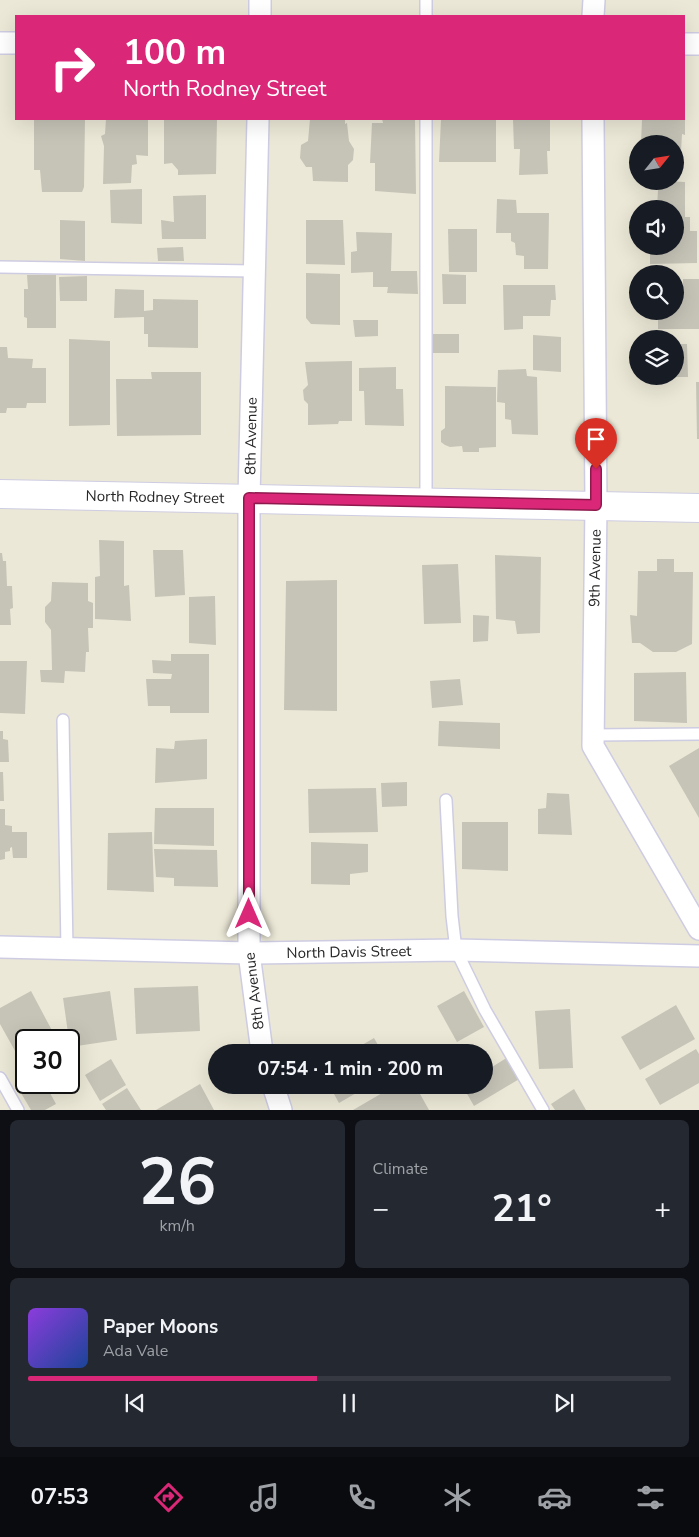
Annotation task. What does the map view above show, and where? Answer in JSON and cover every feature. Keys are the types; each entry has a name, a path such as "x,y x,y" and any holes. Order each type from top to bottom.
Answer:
{"street":[{"path":"260,0 260,15"},
{"path":"593,15 594,0"},
{"path":"0,43 15,43"},
{"path":"685,44 699,44"},
{"name":"8th Avenue","path":"258,120 249,498 249,953 261,1044"},
{"name":"9th Avenue","path":"593,120 596,505 593,746 699,929"},
{"name":"North Rodney Street","path":"0,494 699,508"},
{"name":"North Davis Street","path":"0,948 249,953 456,950 699,956"},
{"path":"276,1094 281,1110"}],"lane":[{"path":"426,0 426,15"},
{"path":"426,120 426,502"},
{"path":"0,267 254,271"},
{"path":"63,720 67,949"},
{"path":"593,735 699,734"},
{"path":"446,800 452,916 456,950 485,1010 543,1110"},
{"path":"0,1078 18,1110"}],"building":[{"path":"34,120 85,120 84,187 82,192 42,192 40,170 34,170"},
{"path":"106,120 148,120 148,156 136,155 137,164 132,165 131,183 103,184 104,146 101,136 105,134"},
{"path":"164,120 217,120 216,174 178,175 178,170 172,163 164,164"},
{"path":"310,120 345,120 349,141 354,149 353,160 348,165 348,182 313,181 312,167 306,167 300,158 301,145 308,141"},
{"path":"382,120 415,120 416,194 375,191 375,163 370,163 372,123 383,123"},
{"path":"441,120 496,120 496,162 439,162"},
{"path":"513,120 550,120 550,151 547,151 548,174 519,175 520,149 514,149"},
{"path":"642,120 685,120 685,135 641,135"},
{"path":"685,182 685,217 690,217 690,231 697,231 697,263 650,264 650,255 684,255 684,200 657,200 658,190 684,190"},
{"path":"142,189 142,224 111,223 110,190"},
{"path":"206,195 206,239 162,239 161,220 174,222 173,196"},
{"path":"497,199 516,200 517,213 549,213 548,269 524,269 524,256 516,255 515,243 511,241 511,233 496,233"},
{"path":"60,220 85,221 85,261 60,259"},
{"path":"306,220 343,220 345,265 306,264"},
{"path":"448,229 477,229 477,272 449,272"},
{"path":"356,232 392,233 391,271 417,271 418,294 387,293 388,287 373,287 373,272 351,273 351,252 357,251"},
{"path":"183,247 184,261 158,261 157,248"},
{"path":"306,273 340,274 340,325 311,324 306,318"},
{"path":"442,274 466,275 466,304 443,304"},
{"path":"27,275 56,275 56,328 27,328 27,318 24,317 24,289 28,289"},
{"path":"87,276 87,301 60,301 59,277"},
{"path":"684,279 699,279 699,329 658,329 658,320 684,320"},
{"path":"503,285 555,285 556,300 551,300 550,316 523,316 523,329 504,330"},
{"path":"115,289 144,290 144,311 153,310 153,299 198,300 198,348 148,347 148,334 144,334 144,317 114,318"},
{"path":"353,320 378,320 378,336 355,337"},
{"path":"432,334 459,334 459,353 433,353"},
{"path":"533,335 561,337 561,372 533,370"},
{"path":"69,339 110,341 110,425 69,426"},
{"path":"684,344 687,344 688,377 684,377"},
{"path":"0,347 7,347 8,358 33,359 32,368 46,368 46,403 27,403 26,408 7,408 6,413 0,413"},
{"path":"352,361 352,421 339,421 338,424 308,425 308,404 304,400 303,390 308,385 305,362"},
{"path":"396,367 396,389 403,389 404,426 365,425 364,391 359,391 359,368"},
{"path":"526,369 527,376 537,377 538,435 512,434 511,420 505,419 505,403 497,402 498,370"},
{"path":"151,372 201,372 201,435 117,436 116,379 152,379"},
{"path":"696,382 699,382 699,439 697,439"},
{"path":"445,386 496,387 496,447 479,448 479,452 463,452 462,446 450,447 441,442 441,431 445,428"},
{"path":"99,540 124,541 124,586 129,585 131,621 95,619 95,577 100,576"},
{"path":"153,550 183,550 185,595 155,597"},
{"path":"0,553 2,553 3,561 6,561 7,586 12,586 13,608 10,609 11,625 0,625"},
{"path":"495,555 541,557 540,633 517,634 515,621 496,619"},
{"path":"657,559 674,559 674,572 693,572 692,644 676,652 653,652 640,643 632,643 630,615 637,616 638,571 657,571"},
{"path":"458,564 461,623 424,624 422,565"},
{"path":"337,580 337,711 284,710 286,581"},
{"path":"52,582 88,583 88,601 93,603 93,628 88,628 89,652 86,652 85,672 65,671 64,683 41,682 40,670 52,670 51,630 45,622 45,607 51,601"},
{"path":"215,596 216,645 189,643 189,597"},
{"path":"473,615 489,616 488,641 473,642"},
{"path":"171,654 209,654 209,713 170,713 170,706 148,706 146,679 171,679 172,674 153,673 152,660 171,661"},
{"path":"0,661 27,661 25,714 0,713"},
{"path":"686,672 687,723 634,721 634,673"},
{"path":"460,679 463,705 432,708 430,681"},
{"path":"439,721 500,723 500,749 438,746"},
{"path":"0,731 3,731 3,739 8,740 9,762 0,762"},
{"path":"207,739 207,779 155,783 156,748 174,749 175,741"},
{"path":"699,748 699,818 669,766"},
{"path":"0,772 3,772 4,801 0,801"},
{"path":"407,782 407,806 382,807 381,783"},
{"path":"376,788 378,832 309,833 308,789"},
{"path":"547,793 569,794 572,835 538,834 538,809 546,808"},
{"path":"155,808 214,808 214,846 154,844"},
{"path":"0,809 5,809 5,825 12,826 12,832 27,832 27,858 13,858 12,847 10,851 5,852 5,859 0,860"},
{"path":"462,822 508,822 508,871 462,869"},
{"path":"152,832 154,892 107,890 108,833"},
{"path":"311,842 368,844 368,872 350,874 350,885 311,884"},
{"path":"154,849 217,850 218,887 174,886 174,878 156,877"},
{"path":"198,986 200,1031 136,1034 134,988"},
{"path":"31,991 51,1029 15,1029 15,1051 0,1024 0,1008"},
{"path":"110,991 117,1040 80,1046 80,1029 67,1029 63,998"},
{"path":"464,991 484,1027 457,1042 437,1006"},
{"path":"676,1005 695,1039 640,1070 621,1037"},
{"path":"570,1009 573,1068 539,1069 535,1011"},
{"path":"374,1038 377,1044 364,1044"},
{"path":"696,1049 699,1054 699,1083 660,1105 645,1079"},
{"path":"508,1057 521,1078 474,1106 467,1094 493,1094 493,1066"},
{"path":"111,1059 126,1085 100,1101 85,1075"},
{"path":"200,1084 214,1110 156,1110"},
{"path":"127,1088 141,1110 106,1110 102,1104"},
{"path":"574,1089 586,1110 555,1110 551,1104"},
{"path":"22,1094 51,1094 56,1104 45,1110 31,1110"},
{"path":"334,1094 354,1094 339,1103"},
{"path":"381,1094 420,1094 429,1110 353,1110"}],"route":[{"path":"249,914 249,498 596,505 596,469"}]}
